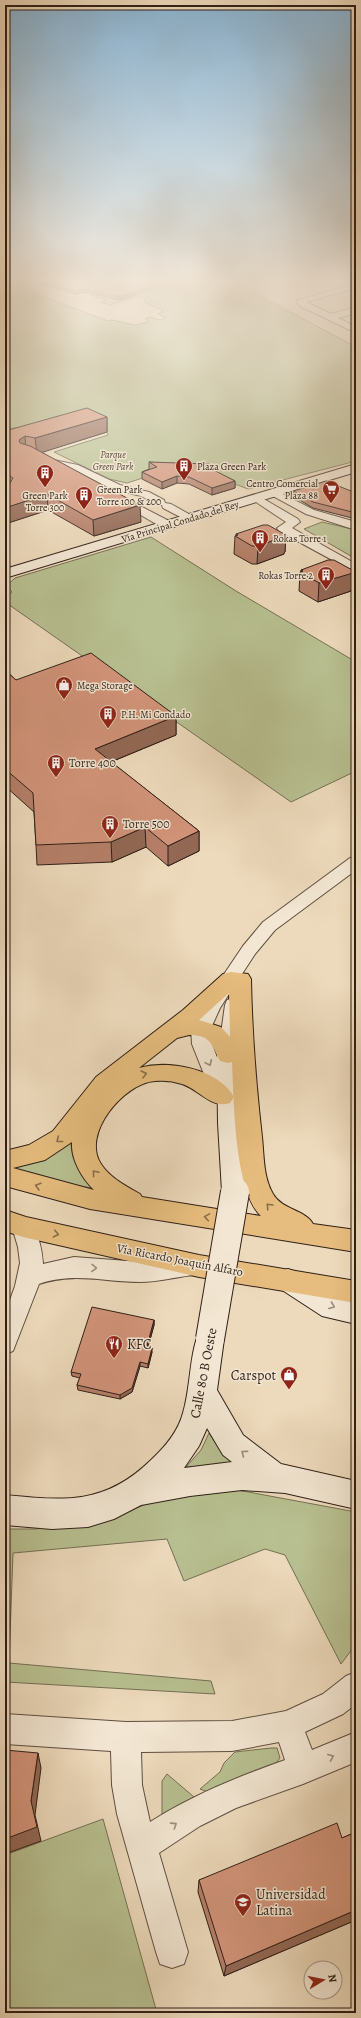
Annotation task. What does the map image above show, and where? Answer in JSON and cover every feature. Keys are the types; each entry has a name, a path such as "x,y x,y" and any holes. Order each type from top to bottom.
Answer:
{"main road":[{"path":"5,1161 36,1153 62,1138 104,1083 235,979"},
{"path":"235,979 244,1089 255,1178 258,1189 266,1203 286,1219 356,1241"},
{"path":"165,1034 185,1028 201,1028 209,1030 220,1037 228,1055"},
{"path":"137,1205 105,1184 90,1168 86,1158 85,1136 100,1105 121,1084 141,1074 154,1072 177,1073 196,1078 211,1087 222,1097"},
{"path":"5,1176 90,1199 137,1205 356,1241"},
{"name":"Vía Ricardo Joaquín Alfaro","path":"14,1223 199,1266 287,1279 356,1292"}],"street":[{"path":"33,458 74,468 116,487 145,494 190,518"},
{"path":"58,464 167,525"},
{"name":"Vía Principal Condado del Rey","path":"5,574 356,468"},
{"path":"274,493 310,512 356,526"},
{"path":"124,501 145,494"},
{"path":"257,498 291,518 294,522 283,528 356,569"},
{"path":"291,518 310,512"},
{"path":"230,1123 222,1097 204,1053 201,1028 211,1007 235,979 249,950 269,926 356,862"},
{"path":"230,1123 228,1055 235,979"},
{"name":"Calle 80 B Oeste","path":"5,1510 62,1514 99,1509 138,1492 168,1465 181,1448 195,1423 203,1390 210,1339 235,1192 230,1123"},
{"path":"5,1344 29,1278 31,1254 14,1223"},
{"path":"29,1278 52,1270 74,1267 141,1272 199,1266"},
{"path":"287,1279 332,1308 356,1312"},
{"path":"203,1390 214,1414 233,1445 275,1477"},
{"path":"138,1492 183,1481 234,1477 275,1477 356,1495"},
{"path":"5,1730 126,1737 232,1736 288,1725 333,1704 356,1686"},
{"path":"288,1725 303,1769"},
{"path":"126,1737 127,1785 132,1814 172,1952"},
{"path":"141,1846 189,1815 230,1795 303,1769 356,1747"}],"green space":[{"name":"Parque Green Park","path":"5,372 356,372 356,461 248,489 201,471 168,470 127,483 109,479 54,452 108,435 107,432 83,421 5,429"},
{"path":"322,522 356,530 356,559 304,529"},
{"path":"151,537 236,591 356,662 356,771 291,802 5,602 5,598 12,592 6,586 15,578"},
{"path":"71,1134 72,1152 76,1165 84,1176 97,1189 64,1183 5,1167"},
{"path":"209,1433 222,1453 243,1467 186,1467 201,1450"},
{"path":"232,1489 356,1512 356,1644 341,1664 285,1555 265,1549 184,1581 167,1539 13,1553 9,1663 211,1681 215,1694 5,1682 5,1529 35,1529 105,1521 163,1497"},
{"path":"277,1748 280,1758 273,1767 208,1792 200,1789 220,1772 224,1763 235,1752"},
{"path":"167,1774 194,1797 172,1814 162,1829 162,1781"},
{"path":"103,1819 157,2013 5,2013 5,1855"}],"building":[{"path":"87,408 107,417 35,438 25,436 19,440 20,443 30,446 140,505 93,520 47,494 5,508 5,483 10,483 13,478 5,475 5,431"},
{"path":"149,462 209,464 206,466 235,481 212,488 189,477 177,476 162,482 142,472 157,467"},
{"name":"Centro Comercial Plaza 88","path":"326,481 351,491 356,489 356,513 313,502 293,491"},
{"path":"263,525 268,525 286,535 258,546 252,546 235,536 238,535 236,534"},
{"path":"328,560 334,560 354,571 351,572 353,573 319,583 300,572 303,571 301,570"},
{"path":"91,653 176,716 95,749 199,831 168,846 145,827 111,842 36,845 33,793 5,769 5,670 16,680"},
{"name":"KFC","path":"92,1307 154,1320 147,1346 152,1348 148,1364 140,1362 132,1388 120,1395 77,1385 81,1374 71,1372"},
{"path":"5,1750 38,1753 31,1801 37,1827 5,1839"},
{"path":"337,1823 342,1838 356,1832 356,1910 226,1966 199,1880"}],"place":[{"name":"Plaza Green Park","path":"184,481"},
{"name":"Green Park Torre 300","path":"45,488"},
{"name":"Centro Comercial Plaza 88","path":"331,504"},
{"name":"Green Park Torre 100 & 200","path":"84,510"},
{"name":"Rokas Torre 1","path":"260,553"},
{"name":"Rokas Torre 2","path":"326,590"},
{"name":"Mega Storage","path":"64,700"},
{"name":"P.H. Mi Condado","path":"108,729"},
{"name":"Torre 400","path":"56,778"},
{"name":"Torre 500","path":"110,839"},
{"name":"KFC","path":"114,1359"},
{"name":"Carspot","path":"289,1390"},
{"name":"Universidad Latina","path":"243,1917"}]}
